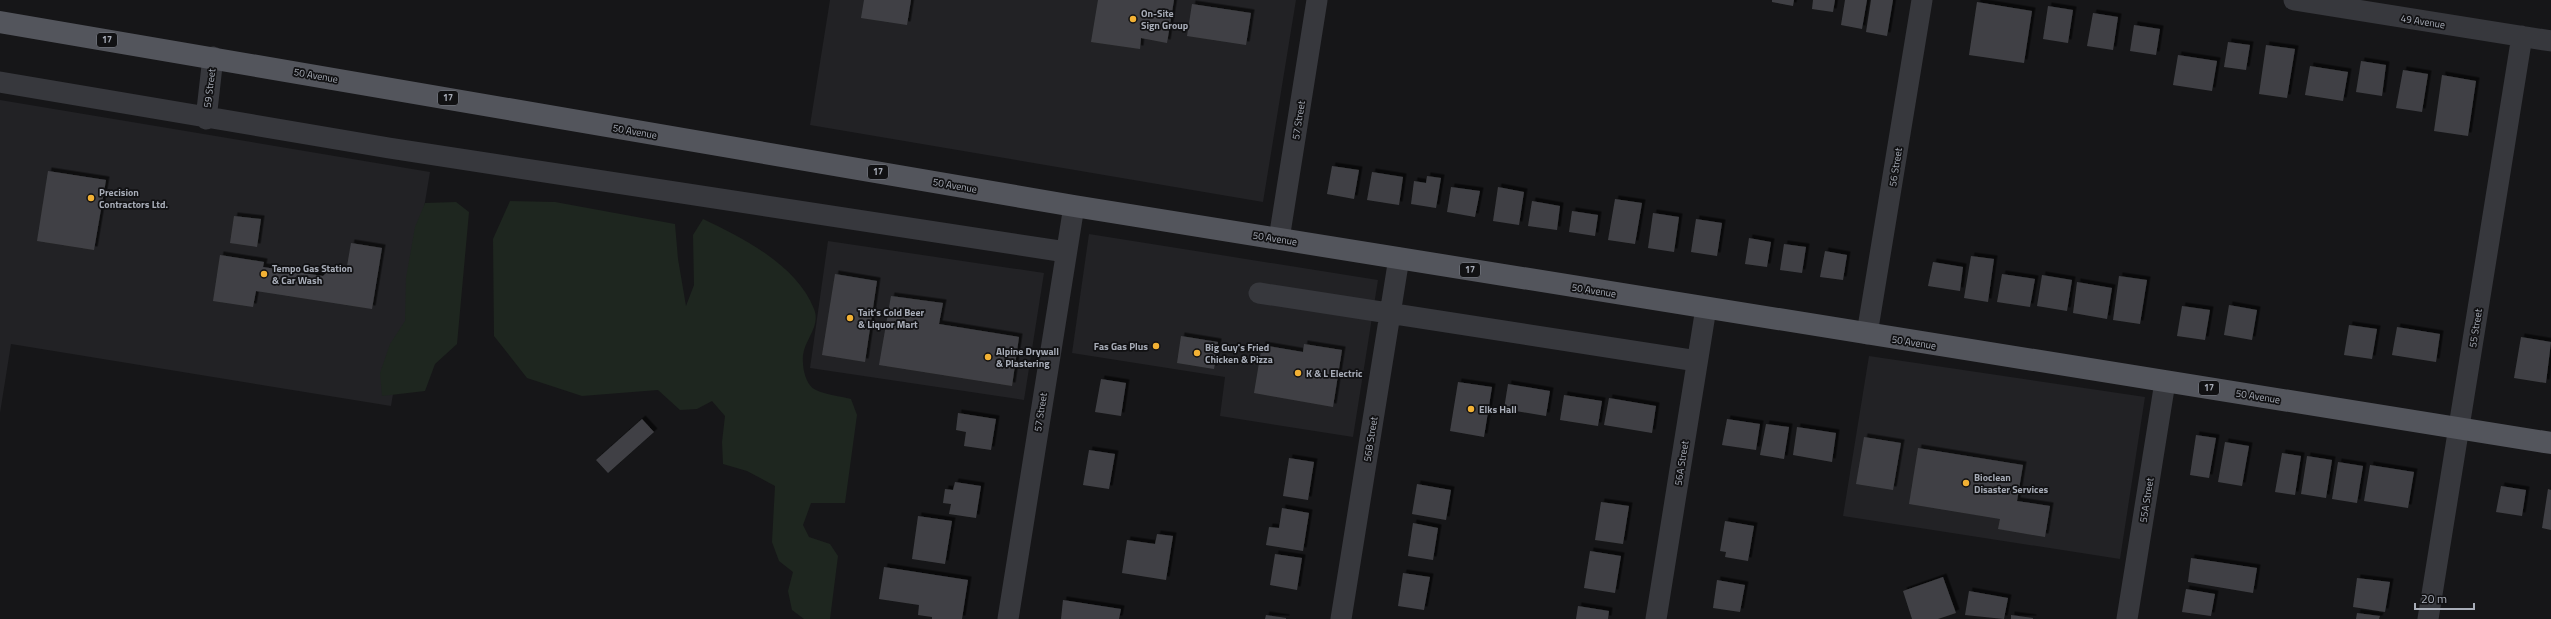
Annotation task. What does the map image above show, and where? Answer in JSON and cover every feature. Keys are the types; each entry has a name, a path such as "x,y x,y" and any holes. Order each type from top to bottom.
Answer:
{"main road":[{"name":"50 Avenue","path":"0,22 213,57 1074,206 2551,443"}],"street":[{"name":"57 Street","path":"1279,239 1317,0"},
{"name":"56 Street","path":"1867,334 1922,0"},
{"name":"49 Avenue","path":"2294,0 2551,41"},
{"name":"55 Street","path":"2428,619 2522,36"},
{"name":"59 Street","path":"206,119 213,57"},
{"path":"0,82 206,119 1066,252"},
{"name":"57 Street","path":"1008,619 1074,206"},
{"name":"56B Street","path":"1340,619 1399,258"},
{"path":"1258,293 1390,312 1697,361"},
{"name":"56A Street","path":"1656,619 1706,308"},
{"name":"55A Street","path":"2128,619 2165,382"}],"shaded area":[{"path":"830,0 1296,0 1263,202 810,125"},
{"path":"0,100 430,172 391,406 11,344 0,413"},
{"path":"510,201 555,202 675,224 678,259 686,306 694,285 693,235 703,219 751,244 767,255 782,266 806,293 816,315 816,321 804,349 803,355 803,364 807,380 812,388 820,392 851,399 857,415 845,503 811,503 803,525 809,537 830,544 838,556 830,619 804,619 792,610 788,591 793,572 779,561 772,542 775,486 747,471 723,464 722,442 725,416 712,401 697,409 680,410 658,390 582,396 527,378 494,336 493,239"},
{"path":"456,202 469,212 457,344 435,364 425,391 382,396 380,373 390,344 405,321 406,278 415,227 425,203"},
{"path":"1089,234 1378,280 1353,437 1220,416 1225,377 1072,353"},
{"path":"828,241 1044,273 1024,400 810,368"},
{"path":"1869,356 2145,397 2120,559 1843,516"}],"building":[{"path":"864,0 911,0 907,25 861,18"},
{"name":"On-Site Sign Group","path":"1098,0 1174,0 1167,43 1141,38 1140,49 1091,42"},
{"path":"1772,0 1794,0 1793,6 1772,2"},
{"path":"1813,0 1835,0 1833,12 1812,9"},
{"path":"1845,0 1867,0 1862,29 1841,25"},
{"path":"1871,0 1893,0 1887,36 1866,32"},
{"path":"1977,2 2032,11 2024,63 1969,55"},
{"path":"1192,4 1251,13 1246,45 1187,36"},
{"path":"2048,6 2073,10 2068,43 2043,39"},
{"path":"2093,13 2118,17 2113,50 2087,46"},
{"path":"2134,25 2160,29 2156,55 2130,51"},
{"path":"2228,42 2250,45 2246,70 2224,67"},
{"path":"2266,45 2295,49 2287,98 2259,94"},
{"path":"2178,55 2217,61 2212,91 2173,85"},
{"path":"2361,61 2386,65 2382,96 2356,92"},
{"path":"2310,66 2348,72 2343,101 2305,95"},
{"path":"2403,70 2428,74 2422,112 2396,108"},
{"path":"2442,75 2476,81 2468,136 2434,131"},
{"path":"1332,166 1359,170 1354,199 1327,194"},
{"path":"48,171 106,180 94,250 37,241"},
{"path":"1372,172 1403,177 1399,205 1367,200"},
{"path":"1427,176 1441,178 1436,208 1411,204 1414,181 1426,183"},
{"path":"1451,187 1480,191 1475,217 1447,212"},
{"path":"1498,187 1524,192 1519,225 1493,221"},
{"path":"1615,199 1642,203 1635,244 1608,240"},
{"path":"1532,201 1560,206 1557,230 1528,226"},
{"path":"1572,211 1598,215 1595,236 1569,232"},
{"path":"1653,213 1679,217 1674,252 1648,248"},
{"path":"234,216 261,219 257,247 230,243"},
{"path":"1696,219 1722,223 1717,256 1691,252"},
{"path":"1749,238 1771,242 1767,267 1745,264"},
{"name":"Tempo Gas Station & Car Wash","path":"351,243 382,248 372,309 256,291 253,307 213,301 220,255 264,262 263,267 323,276 329,270 346,272"},
{"path":"1784,244 1806,247 1802,273 1780,270"},
{"path":"1825,251 1847,255 1843,280 1820,277"},
{"path":"1971,256 1994,259 1988,302 1964,298"},
{"path":"1933,262 1963,267 1960,291 1928,286"},
{"name":"Tait's Cold Beer & Liquor Mart","path":"835,274 877,281 865,362 822,355"},
{"path":"2002,274 2035,279 2030,307 1997,302"},
{"path":"2042,275 2072,280 2067,311 2037,306"},
{"path":"2119,276 2147,280 2140,324 2113,320"},
{"path":"2077,282 2112,288 2107,319 2073,313"},
{"path":"891,296 943,303 939,324 1019,337 1012,386 879,365"},
{"path":"2229,305 2257,310 2252,340 2224,335"},
{"path":"2182,306 2210,310 2205,340 2177,336"},
{"path":"2349,325 2377,329 2372,359 2344,355"},
{"path":"2397,327 2440,334 2436,362 2392,355"},
{"name":"Big Guy's Fried Chicken & Pizza","path":"1181,336 1218,342 1214,369 1177,363"},
{"path":"2521,337 2551,342 2546,383 2514,378"},
{"name":"K & L Electric","path":"1304,344 1342,350 1333,407 1254,393 1262,345 1303,352"},
{"path":"1101,379 1126,383 1121,416 1095,412"},
{"name":"Elks Hall","path":"1458,382 1492,387 1484,437 1450,431"},
{"path":"1508,384 1550,391 1546,416 1504,409"},
{"path":"1564,395 1602,401 1598,426 1560,420"},
{"path":"1609,398 1656,406 1652,433 1604,425"},
{"path":"958,413 996,419 991,450 964,446 966,432 956,430"},
{"path":"642,419 654,432 608,473 596,460"},
{"path":"1727,419 1760,424 1756,450 1722,445"},
{"path":"1766,424 1789,427 1784,459 1760,455"},
{"path":"1797,427 1836,433 1832,462 1793,455"},
{"path":"2196,435 2216,438 2209,478 2190,475"},
{"path":"1864,437 1901,443 1893,490 1856,484"},
{"path":"2225,442 2249,446 2242,486 2218,482"},
{"name":"Bioclean Disaster Services","path":"1918,448 2023,465 2017,501 2050,506 2045,537 1998,529 2000,519 1909,504"},
{"path":"1089,450 1115,454 1109,489 1083,485"},
{"path":"2282,453 2301,456 2295,495 2275,492"},
{"path":"2307,456 2332,460 2326,498 2301,494"},
{"path":"1289,458 1314,462 1308,500 1283,496"},
{"path":"2338,462 2363,466 2357,503 2332,499"},
{"path":"2370,465 2414,472 2408,508 2364,501"},
{"path":"955,482 981,486 976,518 949,514 951,504 943,503 945,489 953,490"},
{"path":"1417,484 1451,490 1446,520 1412,514"},
{"path":"2501,486 2526,490 2522,516 2496,512"},
{"path":"2548,489 2551,490 2551,530 2542,528"},
{"path":"1601,502 1629,506 1623,544 1595,540"},
{"path":"1282,508 1309,513 1303,551 1266,545 1269,527 1279,528"},
{"path":"918,516 952,521 945,564 912,559"},
{"path":"1725,521 1754,526 1748,561 1725,557 1726,552 1720,551"},
{"path":"1413,523 1438,528 1433,560 1408,556"},
{"path":"1157,534 1173,536 1166,580 1122,573 1127,540 1155,544"},
{"path":"1590,551 1621,556 1615,593 1584,588"},
{"path":"1275,554 1302,558 1297,590 1270,585"},
{"path":"2191,558 2257,568 2253,593 2188,582"},
{"path":"884,567 968,580 962,619 932,619 932,617 918,615 919,605 879,599"},
{"path":"1403,573 1430,577 1424,610 1398,606"},
{"path":"1943,577 1956,613 1938,619 1912,619 1903,591"},
{"path":"2357,578 2390,582 2385,612 2353,607"},
{"path":"1717,580 1745,585 1740,612 1713,608"},
{"path":"2186,589 2215,594 2211,616 2182,612"},
{"path":"1969,591 2008,598 2004,619 1965,615"},
{"path":"1063,600 1121,609 1119,619 1061,619"},
{"path":"1578,606 1609,611 1608,619 1576,619"},
{"path":"2357,613 2380,616 2379,619 2356,619"},
{"path":"1266,615 1286,618 1286,619 1265,619"},
{"path":"2011,615 2033,618 2033,619 2011,619"}],"place":[{"name":"On-Site Sign Group","path":"1133,19"},
{"name":"Precision Contractors Ltd.","path":"91,198"},
{"name":"Tempo Gas Station & Car Wash","path":"264,274"},
{"name":"Tait's Cold Beer & Liquor Mart","path":"850,318"},
{"name":"Fas Gas Plus","path":"1156,346"},
{"name":"Big Guy's Fried Chicken & Pizza","path":"1197,353"},
{"name":"Alpine Drywall & Plastering","path":"988,357"},
{"name":"K & L Electric","path":"1298,373"},
{"name":"Elks Hall","path":"1471,409"},
{"name":"Bioclean Disaster Services","path":"1966,483"}]}
